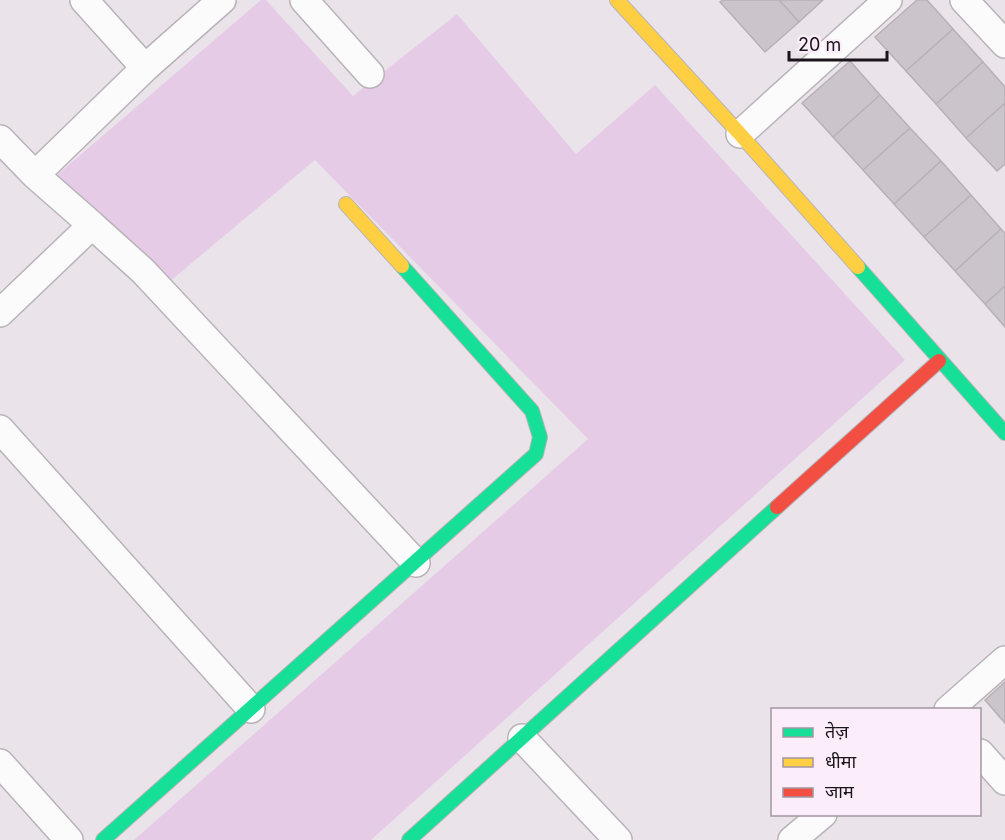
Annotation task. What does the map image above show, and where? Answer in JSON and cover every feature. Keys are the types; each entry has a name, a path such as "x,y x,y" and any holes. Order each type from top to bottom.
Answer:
{"street":[{"path":"84,0 145,68"},
{"path":"35,175 145,68 222,0"},
{"path":"304,0 370,74"},
{"path":"617,0 740,134 1005,433"},
{"path":"740,134 888,0"},
{"path":"964,0 1005,44"},
{"path":"0,139 35,175 143,271 416,563"},
{"path":"103,840 416,563 536,454 541,443 539,427 532,411 346,204"},
{"path":"0,313 92,225"},
{"path":"409,840 939,361"},
{"path":"0,429 251,709"},
{"path":"950,708 1005,660"},
{"path":"522,738 618,840"},
{"path":"981,754 1005,781"},
{"path":"0,763 69,840"},
{"path":"792,840 821,816"}],"shaded area":[{"path":"261,0 266,0 353,96 457,14 576,154 655,85 905,360 371,840 134,840 588,439 315,160 151,297 57,175"}],"building":[{"path":"723,0 779,0 799,22 765,52 720,2"},
{"path":"779,0 823,0 799,22"},
{"path":"917,0 927,0 953,29 906,71 875,37"},
{"path":"953,29 983,62 936,104 906,71"},
{"path":"850,61 880,95 833,137 802,103"},
{"path":"983,62 1005,87 1005,103 966,138 936,104"},
{"path":"880,95 910,128 863,170 833,137"},
{"path":"1005,103 1005,164 997,171 966,138"},
{"path":"910,128 941,161 894,204 863,170"},
{"path":"941,161 971,195 924,237 894,204"},
{"path":"971,195 1001,229 955,271 924,237"},
{"path":"1001,229 1005,233 1005,286 985,304 955,271"},
{"path":"1005,286 1005,327 985,304"},
{"path":"1005,682 1005,723 985,700"}],"traffic: fast":[{"path":"103,840 536,454 540,437 532,411 402,266"},
{"path":"858,267 1005,433"},
{"path":"409,840 777,507"}],"traffic: slow":[{"path":"617,0 858,267"},
{"path":"346,204 402,266"}],"traffic: jam":[{"path":"777,507 939,361"}]}
